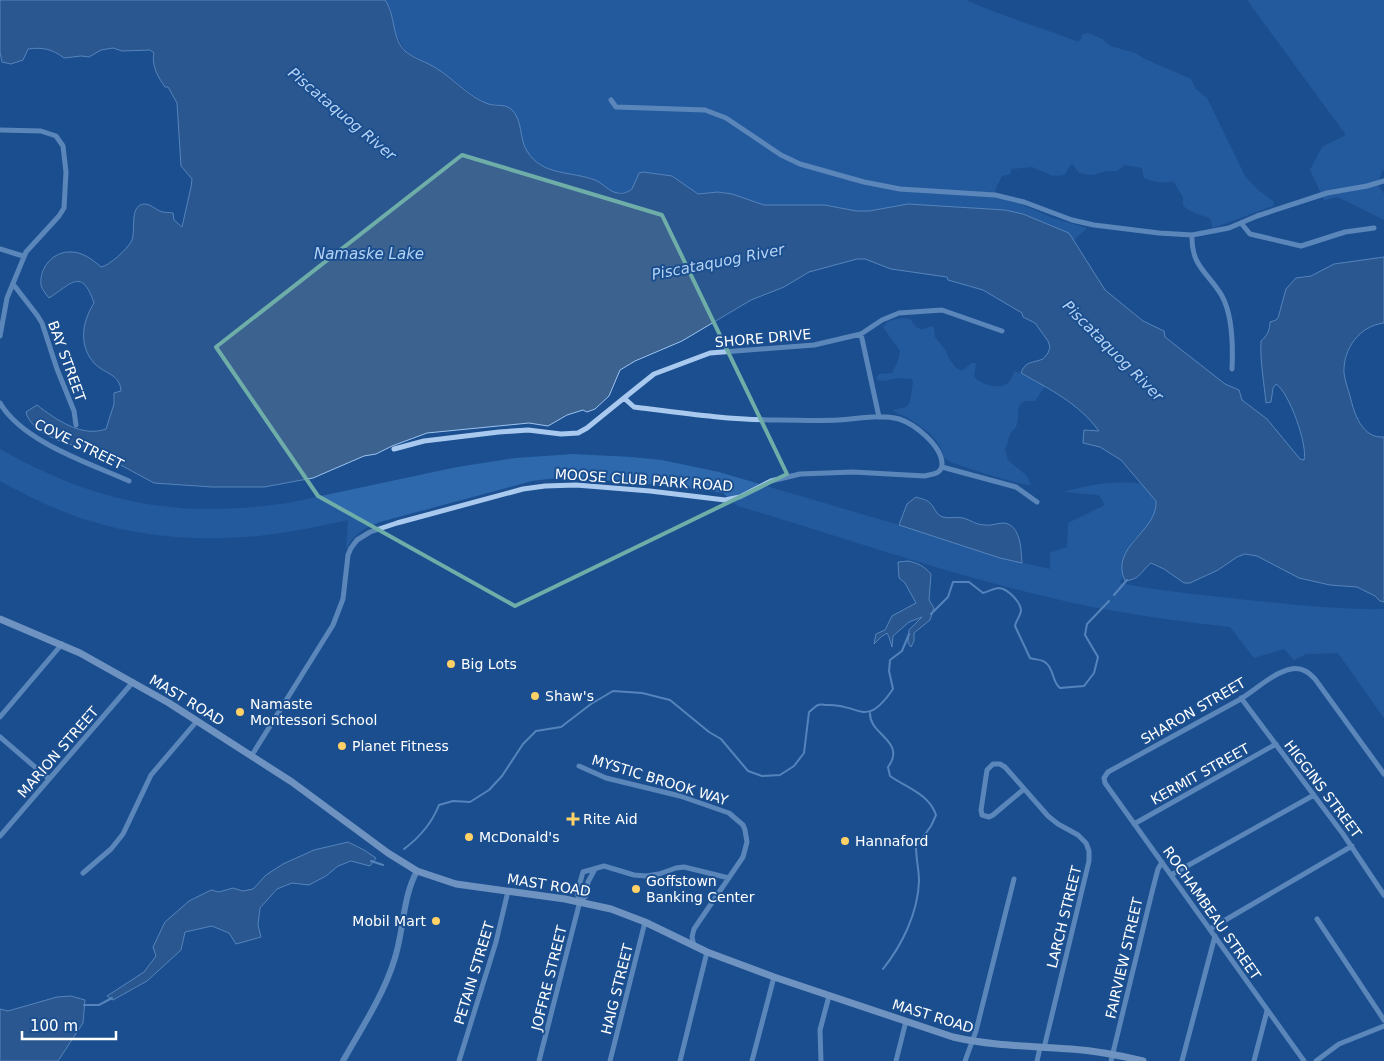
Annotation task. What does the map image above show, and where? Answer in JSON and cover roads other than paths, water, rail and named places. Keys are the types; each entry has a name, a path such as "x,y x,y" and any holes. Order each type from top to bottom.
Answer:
{"main road":[{"name":"MAST ROAD","path":"0,619 62,644 133,682 252,755 346,820 400,861 417,871 456,884 580,901 611,909 645,922 707,952 774,978 972,1041 1070,1049 1143,1061"}],"street":[{"path":"611,100 616,107 705,110 726,118 781,155 821,172 900,189 995,195 1024,202 1094,226 1159,233 1192,235 1229,228 1318,195 1384,181"},
{"path":"0,130 49,132 59,138 64,150 66,186 64,208 59,216 28,247 23,256 6,305 0,336"},
{"path":"1241,224 1250,234 1301,246 1345,232 1374,228"},
{"path":"1192,235 1193,255 1196,262 1219,291 1226,304 1233,340 1232,369"},
{"path":"0,249 23,256"},
{"name":"BAY STREET","path":"13,284 40,319 74,411 76,425"},
{"path":"879,417 861,334 872,325 892,315 935,310 949,311 1002,331"},
{"name":"SHORE DRIVE","path":"624,398 654,374 710,353 800,347 861,334"},
{"path":"394,449 424,440 499,432 528,430 561,434 578,433 624,398 634,407 747,419 836,420 879,417 902,420 920,431 936,448 941,458 942,467 1016,487 1037,502"},
{"name":"COVE STREET","path":"0,403 14,422 38,439 130,481"},
{"name":"MOOSE CLUB PARK ROAD","path":"252,755 333,624 343,599 348,555 357,540 370,532 397,522 523,490 546,486 650,491 725,500 740,498 771,481 800,474 853,472 925,476 936,473 942,467"},
{"path":"0,717 62,644"},
{"name":"SHARON STREET","path":"1104,778 1108,772 1241,698 1281,673 1297,668 1307,672 1315,679 1384,774"},
{"name":"MARION STREET","path":"0,836 133,682"},
{"name":"HIGGINS STREET","path":"1241,698 1352,846 1384,895"},
{"path":"82,873 111,848 123,834 151,775 197,721"},
{"path":"0,737 49,779"},
{"name":"KERMIT STREET","path":"1134,824 1276,744"},
{"name":"LARCH STREET","path":"1024,789 991,816 986,817 982,815 986,773 991,765 1002,765 1024,789 1051,819 1083,839 1090,851 1042,1048 1037,1061"},
{"name":"MYSTIC BROOK WAY","path":"579,766 606,778 680,796 734,816 745,830 747,842 743,858 694,929 692,937 694,946"},
{"name":"ROCHAMBEAU STREET","path":"1104,778 1105,783 1304,1061"},
{"path":"1171,875 1314,795"},
{"path":"1210,929 1352,846"},
{"name":"FAIRVIEW STREET","path":"1112,1057 1152,892 1158,869 1162,862"},
{"path":"596,869 588,882 586,896 580,901 577,894 583,872 604,866 634,875 646,876 684,867 729,878"},
{"path":"343,1061 390,974 397,951 410,885 417,871"},
{"path":"965,1061 976,1031 1014,879"},
{"name":"PETAIN STREET","path":"459,1061 497,938 508,891"},
{"name":"JOFFRE STREET","path":"539,1061 580,901"},
{"path":"1317,920 1384,1020"},
{"name":"HAIG STREET","path":"610,1061 645,922"},
{"path":"1182,1061 1215,936"},
{"path":"680,1061 707,952"},
{"path":"752,1061 774,978"},
{"path":"822,1061 820,1030 829,996"},
{"path":"1254,1061 1267,1011"},
{"path":"896,1061 906,1021"},
{"path":"1316,1061 1339,1044 1384,1026"}],"water":[{"name":"Namaske Lake","path":"0,0 385,0 401,47 413,57 436,68 480,100 511,109 517,118 527,151 533,159 549,169 595,180 615,192 624,193 632,189 639,173 643,172 672,176 698,194 718,192 732,194 764,205 825,205 856,211 869,211 908,204 1005,210 1023,214 1069,233 1105,290 1143,321 1164,331 1165,337 1225,384 1239,390 1242,400 1267,419 1300,459 1304,460 1303,443 1292,408 1276,384 1273,388 1271,402 1266,403 1261,341 1268,333 1270,322 1278,318 1286,289 1296,278 1311,276 1334,264 1384,257 1384,323 1367,329 1354,340 1346,355 1344,373 1354,410 1360,424 1370,434 1376,437 1384,437 1384,602 1357,587 1330,585 1299,578 1257,556 1245,554 1218,570 1190,583 1184,583 1164,569 1151,563 1137,577 1125,581 1122,569 1123,558 1128,548 1150,522 1155,512 1156,501 1121,460 1100,447 1083,443 1084,430 1099,431 1091,421 1063,398 1021,373 1027,364 1043,359 1050,347 1035,323 983,290 948,280 947,277 891,269 865,259 857,259 809,272 784,287 751,300 682,341 635,361 620,370 609,396 595,409 587,412 583,410 567,415 548,426 529,423 427,433 376,454 364,456 313,478 264,487 212,487 154,483 117,463 95,445 80,446 56,440 33,425 28,419 26,412 37,405 69,426 88,431 106,429 114,404 114,393 121,391 118,381 95,364 86,350 84,342 85,326 94,303 90,292 85,285 75,282 49,298 41,285 42,273 48,262 64,252 75,252 84,255 101,267 113,260 131,242 133,238 134,214 139,206 144,204 161,212 173,213 174,220 182,227 192,179 181,166 177,103 168,87 165,87 158,75 153,62 154,53 150,50 122,51 113,48 101,50 89,57 64,58 51,51 33,48 28,49 23,60 11,64 2,62 0,52"},
{"path":"916,497 928,502 943,517 960,517 982,525 1004,523 1010,525 1014,528 1019,539 1022,563 1000,558 899,525 907,504"},
{"path":"908,561 921,565 931,574 929,600 934,608 930,620 914,633 914,641 911,647 908,643 909,630 922,617 909,622 893,636 892,647 887,633 874,644 876,634 885,630 892,616 916,603 905,583 899,578 898,562"},
{"path":"348,842 376,858 370,866 351,861 338,866 326,876 309,885 292,883 277,889 260,908 258,925 261,937 236,944 229,933 212,926 185,932 181,950 147,981 113,1000 107,996 144,972 156,956 153,947 165,922 189,901 211,890 219,892 233,888 243,891 253,889 266,875 283,864 314,850"},
{"path":"71,996 85,1000 83,1023 58,1061 0,1061 0,1009 8,1011 57,997"}],"waterway":[{"path":"1114,595 1127,580"},
{"path":"931,614 948,597 953,582 969,582 983,593 997,588 1010,593 1020,607 1021,611 1015,626 1030,658 1043,661 1049,666 1060,688 1084,686 1094,673 1098,657 1085,635 1087,624 1109,601"},
{"path":"404,849 425,829 439,805 453,801 470,802 489,790 502,776 523,744 536,731 561,727 591,704 613,691 642,693 670,700 709,732 721,739 748,771 762,776 780,775 794,766 804,753 809,712 816,706 837,705 862,712 876,709 893,689 889,671 890,660 902,651 909,634"},
{"path":"870,713 871,721 890,744 893,751 893,758 888,767 890,776 923,797 933,808 936,815 931,826 916,847 919,881 916,905 912,917 896,950 883,969"},
{"path":"371,861 383,865"},
{"path":"84,1005 99,1005 112,998"}],"place":[{"name":"Big Lots","path":"451,664"},
{"name":"Shaw's","path":"535,696"},
{"name":"Namaste Montessori School","path":"240,712"},
{"name":"Planet Fitness","path":"342,746"},
{"name":"Rite Aid","path":"573,819"},
{"name":"McDonald's","path":"469,837"},
{"name":"Hannaford","path":"845,841"},
{"name":"Goffstown Banking Center","path":"636,889"},
{"name":"Mobil Mart","path":"436,921"}],"water label":[{"name":"Piscataquog River","path":"342,114"},
{"name":"Piscataquog River","path":"718,262"},
{"name":"Piscataquog River","path":"1113,351"}]}
